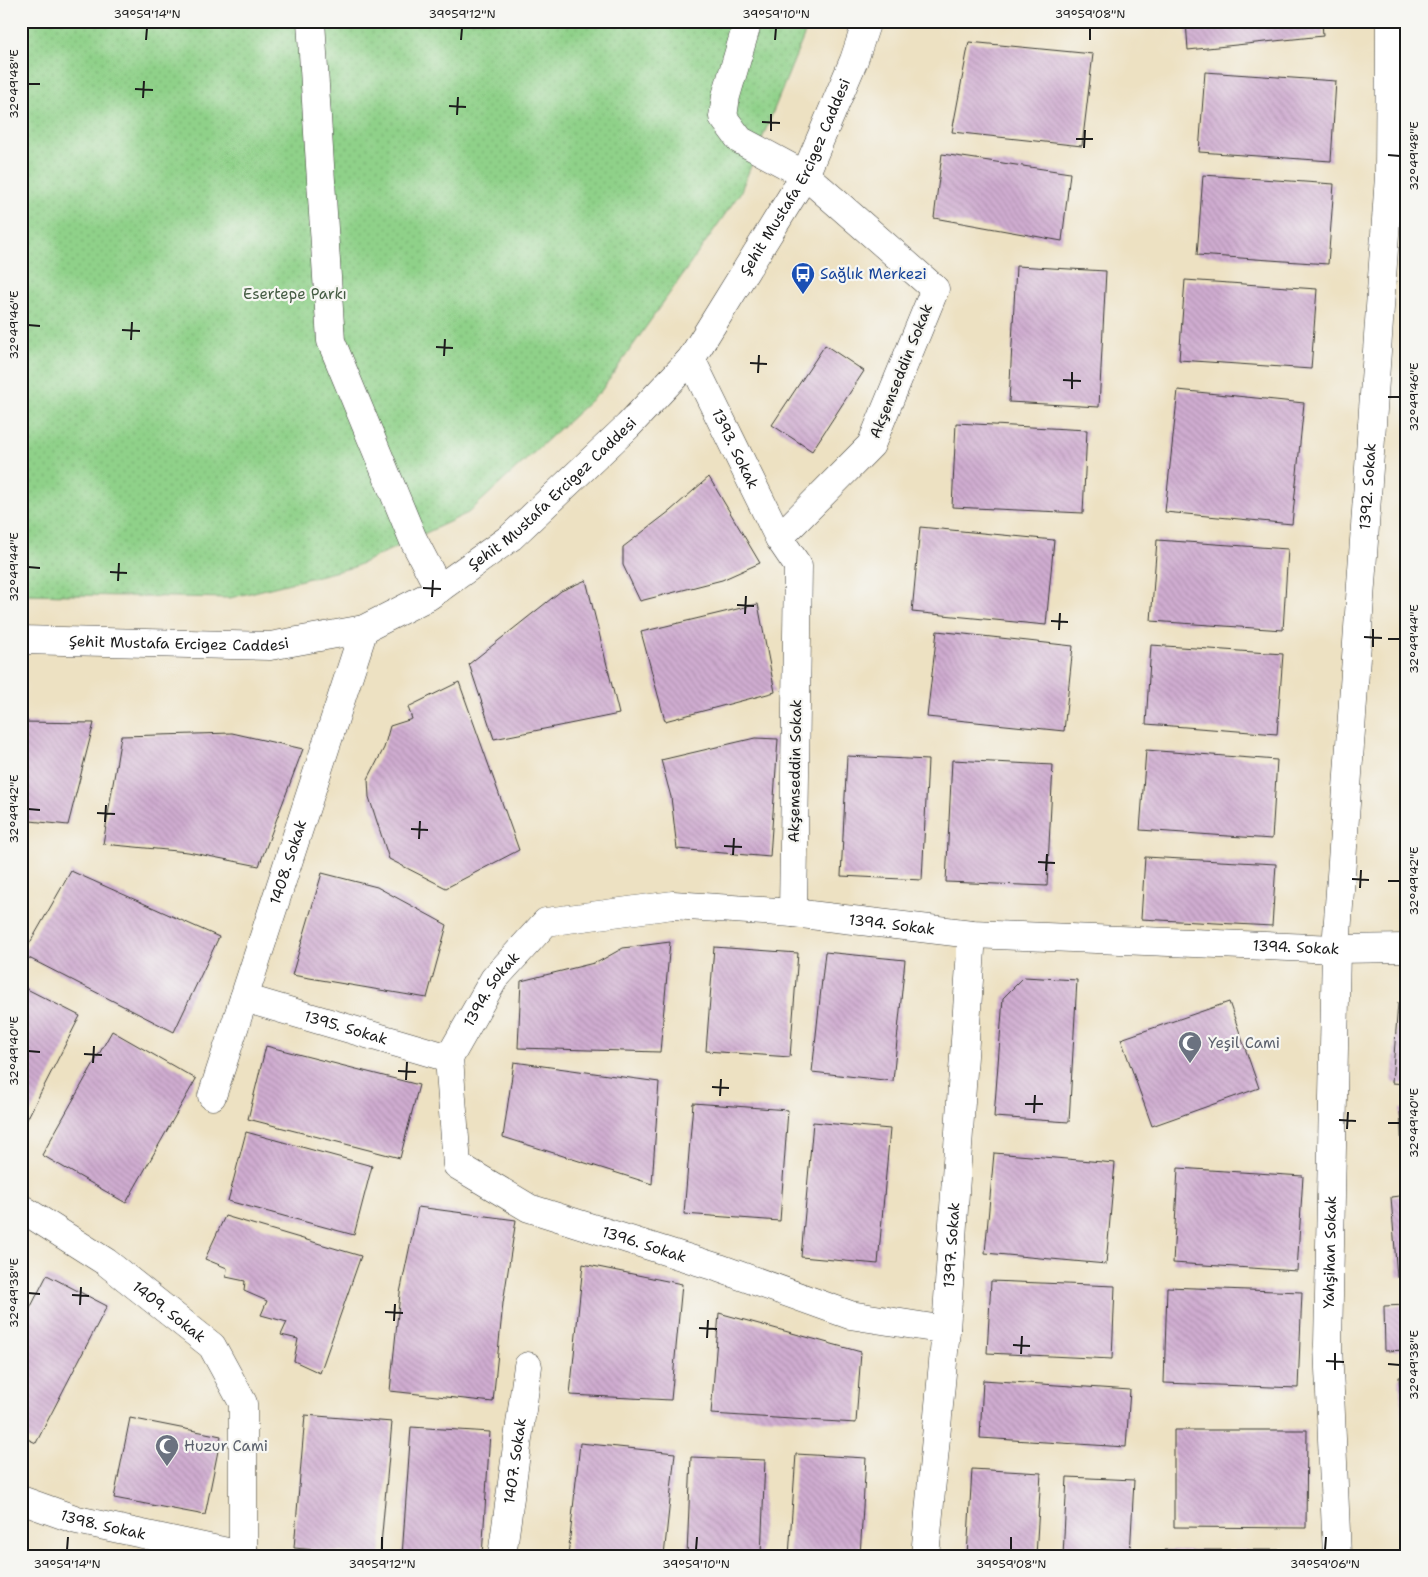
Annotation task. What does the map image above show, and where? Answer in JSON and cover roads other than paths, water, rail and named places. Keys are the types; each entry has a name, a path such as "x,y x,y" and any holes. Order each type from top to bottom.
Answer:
{"street":[{"path":"311,21 331,341 413,539 439,589"},
{"path":"748,21 726,96 723,116 740,140 805,175"},
{"name":"Şehit Mustafa Ercigez Caddesi","path":"21,640 270,646 364,628 429,596 439,589 511,536 628,426 691,359 805,175 854,60 867,21"},
{"name":"1392. Sokak","path":"1336,949 1389,176 1390,21"},
{"name":"Akşemseddin Sokak","path":"793,913 798,566 779,538 871,445 935,289 805,175"},
{"name":"1393. Sokak","path":"691,359 779,538"},
{"name":"1408. Sokak","path":"212,1096 364,628"},
{"name":"1394. Sokak","path":"449,1058 494,979 546,922 673,905 793,913 972,934 1336,949 1407,948"},
{"name":"1397. Sokak","path":"925,1556 946,1330 972,934"},
{"name":"Yahşihan Sokak","path":"1336,949 1328,1345 1338,1556"},
{"name":"1395. Sokak","path":"244,998 449,1058"},
{"name":"1396. Sokak","path":"449,1058 457,1165 529,1208 719,1268 850,1315 946,1330"},
{"name":"1409. Sokak","path":"21,1208 106,1262 212,1346 243,1403 244,1555"},
{"name":"1407. Sokak","path":"502,1556 528,1366"},
{"name":"1398. Sokak","path":"21,1500 78,1520 244,1555"}],"place":[{"name":"Sağlık Merkezi","path":"803,295"},
{"name":"Yeşil Cami","path":"1190,1064"},
{"name":"Huzur Cami","path":"167,1467"}],"park label":[{"name":"Esertepe Parkı","path":"295,294"}]}
